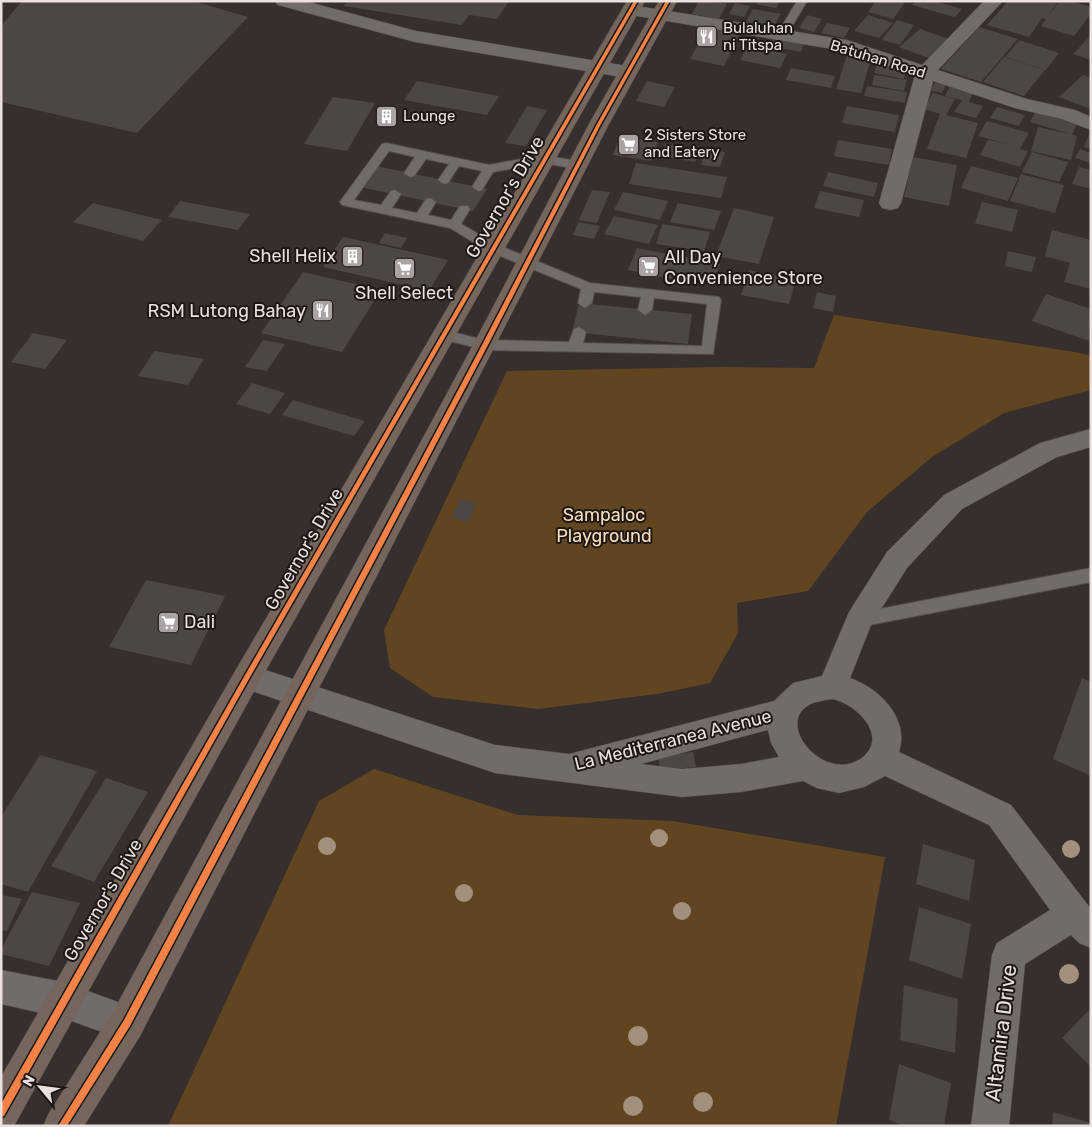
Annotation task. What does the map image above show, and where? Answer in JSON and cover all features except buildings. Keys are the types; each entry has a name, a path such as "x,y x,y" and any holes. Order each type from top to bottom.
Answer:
{"highway":[{"name":"Governor's Drive","path":"1,1113 63,1000 247,677 633,5"},
{"path":"62,1126 127,1023 627,72 664,8"}],"street":[{"path":"284,1 415,36 627,72"},
{"path":"890,203 926,73 994,1"},
{"name":"Batuhan Road","path":"633,5 664,8 781,36 847,46 1022,104 1068,114 1091,124"},
{"path":"832,686 858,620 897,560 953,502 1049,450 1091,438"},
{"name":"La Mediterranea Avenue","path":"247,677 495,759 562,768 634,765 784,712"},
{"path":"832,686 848,689 874,707 882,719 886,732 886,746 881,759 870,770 856,777 838,779 821,775 805,767 792,755 784,740 781,726 784,712 791,700 802,692 816,687 832,686"},
{"path":"881,759 1000,815 1082,923"},
{"name":"La Mediterranea Avenue","path":"634,765 682,783 740,778 805,767"},
{"name":"Altamira Drive","path":"990,1126 1009,955 1082,923"},
{"path":"1,986 63,1000 127,1023"}],"lane":[{"path":"781,36 802,1"},
{"path":"443,335 485,345 576,347 639,344 708,351 714,300 588,287 493,248 454,225 346,202 386,148 423,154 489,169 543,159 578,165"},
{"path":"410,173 423,154"},
{"path":"444,180 456,162"},
{"path":"478,187 489,169"},
{"path":"384,210 396,194"},
{"path":"420,218 430,202"},
{"path":"454,225 464,209"},
{"path":"585,303 588,287"},
{"path":"645,310 648,293"},
{"path":"576,347 579,332"},
{"path":"858,620 1091,575"}],"green space":[{"name":"Sampaloc Playground","path":"834,315 1081,353 1091,356 1091,390 1004,413 932,457 867,512 808,591 737,603 738,633 710,683 657,694 538,709 433,697 390,668 384,630 507,371 721,367 814,368"},
{"path":"374,769 518,815 673,821 885,857 836,1126 168,1126 319,801"}],"cycle path":[{"path":"1,1113 247,677 636,1"},
{"path":"62,1126 127,1023 485,345 599,124 668,1"}],"place":[{"name":"Bulaluhan ni Titspa","path":"707,37"},
{"name":"Lounge","path":"387,116"},
{"name":"2 Sisters Store and Eatery","path":"628,144"},
{"name":"Shell Helix","path":"352,256"},
{"name":"All Day Convenience Store","path":"648,267"},
{"name":"Shell Select","path":"404,268"},
{"name":"RSM Lutong Bahay","path":"322,311"},
{"name":"Dali","path":"168,622"}]}
